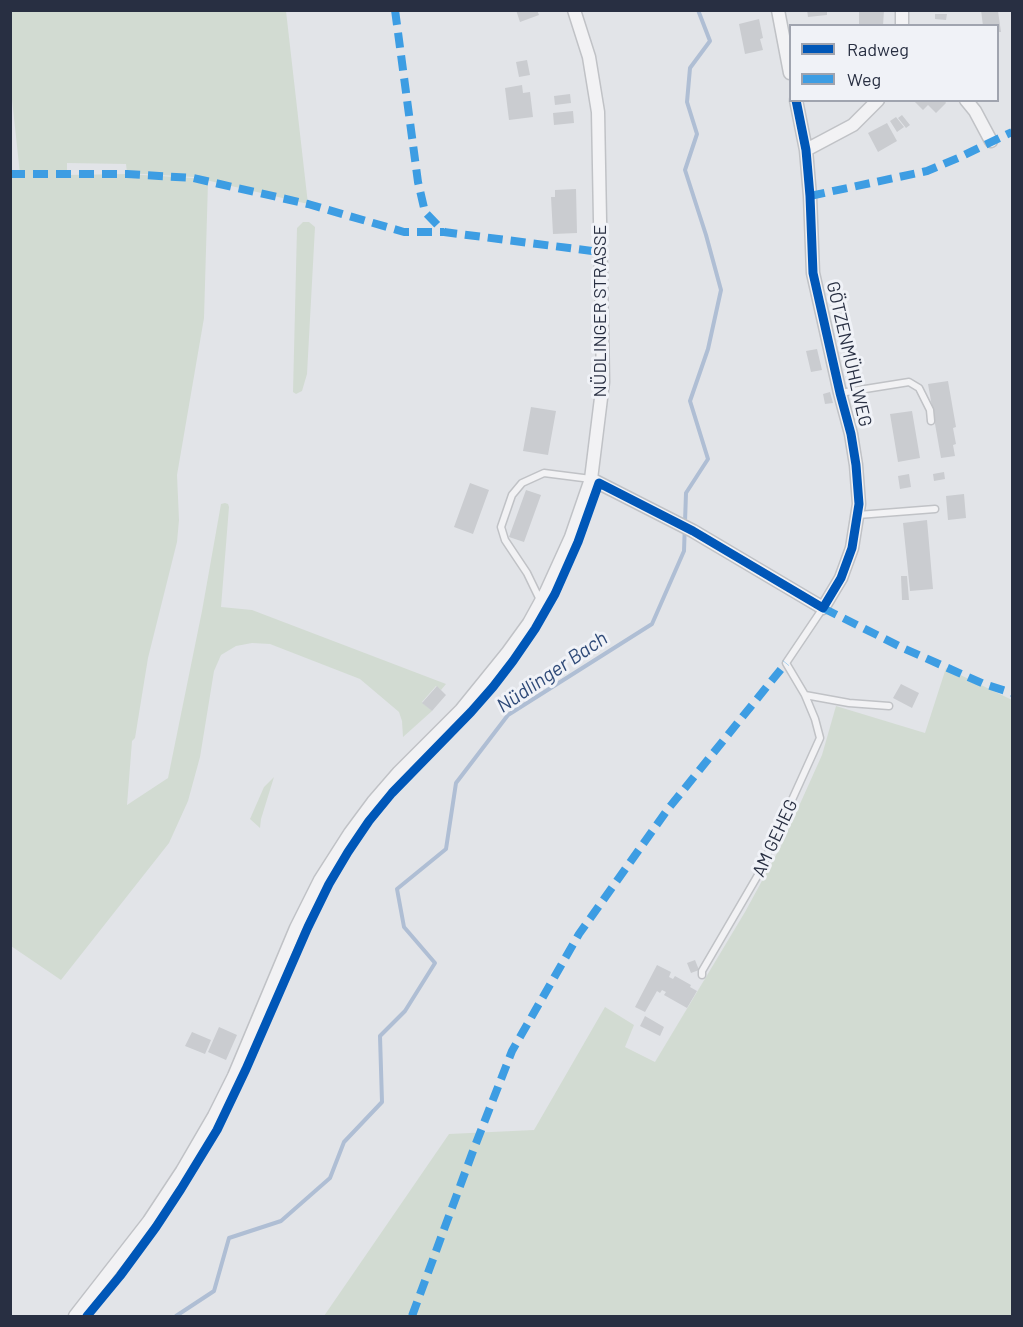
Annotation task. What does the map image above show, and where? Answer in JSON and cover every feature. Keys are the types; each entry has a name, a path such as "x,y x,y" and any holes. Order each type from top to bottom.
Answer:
{"street":[{"name":"NÜDLINGER STRASSE","path":"75,1317 148,1221 182,1171 214,1116 234,1076 296,928 320,880 344,842 373,802 399,772 461,710 502,661 541,602 571,537 591,479 603,382 598,112 590,57 573,10"},
{"path":"778,10 789,68"},
{"name":"GÖTZENMÜHLWEG","path":"796,102 806,150 813,273 851,434 859,504 852,548 841,578 823,608"},
{"path":"806,150 853,125 876,102"},
{"path":"968,102 991,141"},
{"path":"591,479 693,531 823,608"}],"lane":[{"path":"840,393 909,382 920,388 930,410 932,421"},
{"path":"541,602 527,573 505,540 501,526 512,495 522,483 544,473 591,479"},
{"path":"857,515 935,509"},
{"name":"AM GEHEG","path":"702,975 702,971 758,875 820,738 816,719 786,663 823,608"},
{"path":"805,695 849,703 889,706"}],"shaded area":[{"path":"11,11 286,11 308,204 193,177 127,173 126,164 67,163 67,175 127,174 193,178 208,182 204,318 177,475 179,520 177,542 148,658 135,738 132,741 127,805 168,778 221,504 228,504 229,507 221,607 252,610 446,684 441,690 436,686 422,702 432,711 403,737 399,712 360,679 270,644 252,643 236,646 221,655 214,671 200,757 188,801 169,843 61,980 11,946 10,175 20,174 11,90"},
{"path":"303,222 309,222 315,227 307,374 302,391 296,394 293,392 297,228"},
{"path":"946,668 1012,700 1012,1316 324,1316 449,1134 534,1130 605,1007 634,1025 625,1047 655,1062 745,912 781,846 822,755 836,706 925,733"},
{"path":"274,777 260,828 250,819 264,787"}],"building":[{"path":"516,10 537,10 539,15 520,22"},
{"path":"807,10 827,10 827,15 808,17"},
{"path":"859,10 884,10 883,24 859,24"},
{"path":"981,10 998,11 1001,32 999,32 999,24 983,24"},
{"path":"935,14 947,14 946,20 935,19"},
{"path":"759,19 763,50 745,54 739,24"},
{"path":"527,60 530,75 519,77 516,62"},
{"path":"522,85 523,93 530,92 533,117 509,120 505,88"},
{"path":"570,94 571,103 555,105 554,96"},
{"path":"915,102 946,103 936,113 928,105 923,110"},
{"path":"573,111 574,123 554,125 553,113"},
{"path":"902,115 910,125 906,128 898,118"},
{"path":"896,117 904,127 897,132 890,121"},
{"path":"887,123 897,141 878,152 868,133"},
{"path":"576,189 577,233 553,234 551,197 555,197 555,190"},
{"path":"817,349 822,370 811,372 806,351"},
{"path":"948,381 956,427 953,428 956,444 953,445 955,456 941,458 928,384"},
{"path":"830,392 833,403 825,404 823,394"},
{"path":"531,407 556,411 548,455 523,451"},
{"path":"912,411 920,458 898,462 890,414"},
{"path":"944,472 945,479 934,481 933,474"},
{"path":"909,474 911,487 900,489 898,476"},
{"path":"470,483 489,490 473,534 454,527"},
{"path":"526,490 541,495 524,542 509,537"},
{"path":"964,494 966,518 948,520 946,496"},
{"path":"927,520 933,589 910,591 903,523"},
{"path":"901,576 907,576 909,600 902,600"},
{"path":"901,684 919,693 912,708 893,698"},
{"path":"437,686 446,695 432,711 422,703"},
{"path":"695,960 699,970 691,973 687,963"},
{"path":"657,965 671,972 669,977 673,979 675,976 697,991 687,1008 664,995 666,992 662,990 660,993 657,991 645,1012 635,1007"},
{"path":"645,1016 664,1027 660,1036 640,1026"},
{"path":"219,1027 237,1035 226,1060 208,1052"},
{"path":"192,1032 211,1040 205,1054 185,1046"}],"waterway":[{"name":"Nüdlinger Bach","path":"176,1316 214,1291 229,1238 281,1221 330,1178 344,1142 382,1102 380,1036 405,1011 435,963 404,927 397,889 446,849 456,783 508,715 652,624 684,551 686,493 708,459 690,401 708,349 721,290 685,170 697,134 687,102 690,68 710,41 698,10"}],"marked path":[{"path":"395,10 418,182 425,212 444,232 600,252"},
{"path":"810,196 927,171 1012,132"},
{"path":"10,174 127,174 193,178 308,204 404,232 444,232"},
{"path":"823,608 905,649 984,684 1012,693"},
{"path":"412,1316 512,1051 579,934 668,809 786,663"}],"cycle path":[{"path":"87,1316 156,1227 217,1130 308,927 348,852 392,793 493,687 535,629 555,594 578,542 599,483 693,531 823,608 841,578 852,548 859,504 856,465 851,434 813,273 806,150 796,102"}]}
